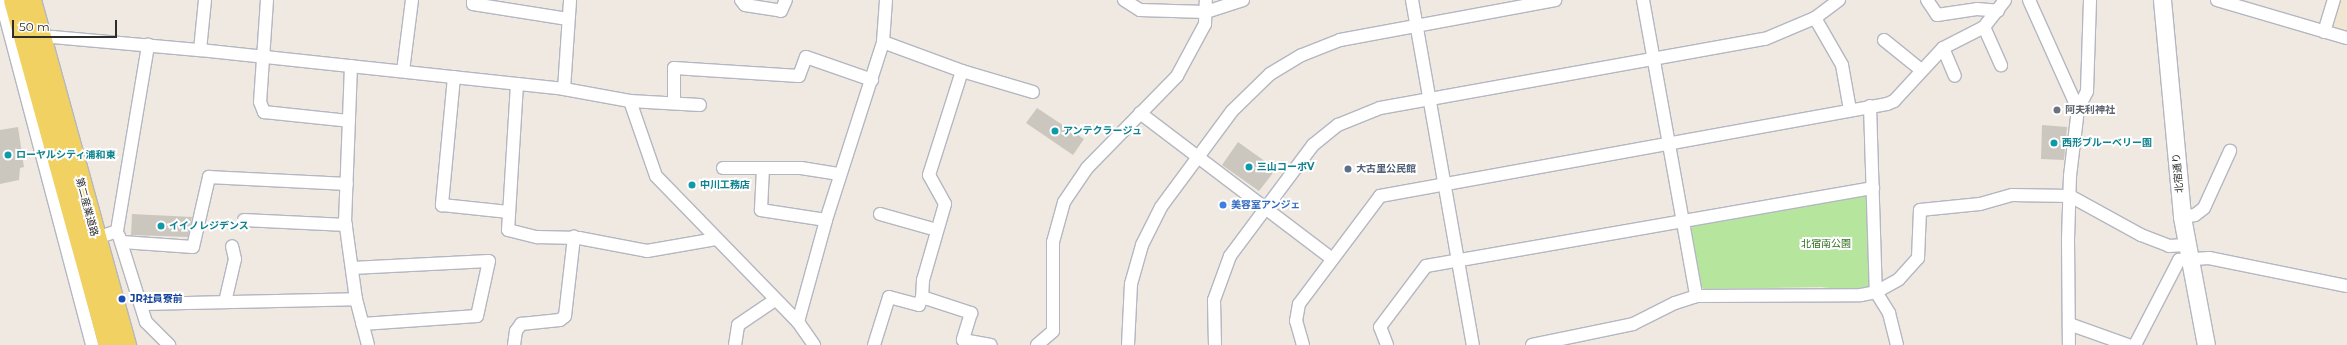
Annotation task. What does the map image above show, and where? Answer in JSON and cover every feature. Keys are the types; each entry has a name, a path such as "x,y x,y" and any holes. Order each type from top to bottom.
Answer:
{"main road":[{"name":"第二産業道路","path":"13,0 108,345"},
{"name":"第二産業道路","path":"31,0 126,345"}],"street":[{"path":"1,0 92,345"},
{"path":"200,50 205,0"},
{"path":"267,0 260,102 264,112 349,121"},
{"path":"403,72 412,0"},
{"path":"473,0 473,4 568,18"},
{"path":"564,89 570,0"},
{"path":"741,0 745,4 781,11 786,0"},
{"path":"798,322 826,220 883,42 886,0"},
{"path":"1124,0 1140,10 1149,5 1206,12 1243,0"},
{"path":"1037,345 1053,331 1053,242 1064,202 1087,168 1177,76 1205,24 1206,0"},
{"path":"1412,0 1473,345"},
{"path":"1128,345 1130,284 1142,245 1161,207 1237,106 1281,67 1340,40 1555,0"},
{"path":"1643,0 1696,296"},
{"path":"1215,345 1214,300 1222,272 1230,256 1264,208 1313,145 1338,125 1368,111 1765,39 1815,18 1839,0"},
{"path":"1927,0 1937,15 1975,4 1998,11"},
{"path":"1303,345 1296,321 1299,304 1380,196 1445,182 1668,143 1894,101 1921,70 1943,48 1984,27 1998,11 2005,0"},
{"path":"2029,0 2078,110"},
{"path":"2069,345 2070,196 2078,110 2087,91 2090,0"},
{"name":"北宿通り","path":"2162,0 2182,217 2187,252 2206,345"},
{"path":"2217,0 2347,38"},
{"path":"2324,32 2334,0"},
{"path":"1815,18 1842,65 1850,110"},
{"path":"1984,27 2001,65"},
{"path":"41,39 148,45 200,50 564,89 630,101 700,105"},
{"path":"1884,40 1921,70"},
{"path":"883,42 962,71 1033,92"},
{"path":"148,45 119,236 142,304 146,322 169,345"},
{"path":"1943,48 1956,76"},
{"path":"674,103 674,68 799,76 806,58 872,80"},
{"path":"351,66 346,225 356,299 368,345"},
{"path":"874,345 889,297 919,305 922,297 923,280 945,204 929,175 962,71"},
{"path":"454,77 442,205 510,212"},
{"path":"517,84 508,230 537,237 574,237 647,251 716,239"},
{"path":"630,101 656,176 798,322 814,345"},
{"path":"1870,106 1874,188 1876,292 1889,313 1892,344"},
{"path":"1140,113 1198,159 1332,259"},
{"path":"2182,217 2195,215 2204,208 2230,151"},
{"path":"723,168 801,168 840,174"},
{"path":"763,168 761,210 826,220"},
{"path":"96,238 119,236 193,247 209,177 347,184"},
{"path":"1387,345 1380,327 1426,266 1874,188"},
{"path":"1534,345 1633,324 1675,303 1696,296 1861,295 1876,292 1899,279 1918,258 1920,210 1973,206 2012,195 2070,196 2141,234 2187,252 2209,258 2347,286"},
{"path":"880,214 937,230"},
{"path":"244,220 346,225"},
{"path":"514,345 516,331 521,324 560,320 565,316 574,237"},
{"path":"225,302 235,260 232,246"},
{"path":"2135,345 2179,260 2187,252"},
{"path":"352,268 489,261 477,316 362,324"},
{"path":"922,297 971,313 963,340 991,345"},
{"path":"142,304 356,299"},
{"path":"735,345 738,325 775,300"},
{"path":"2069,324 2128,345"}],"shaded area":[{"path":"2340,0 2347,0 2347,33 2330,29"}],"green space":[{"name":"北宿南公園","path":"1868,193 1870,282 1866,292 1821,287 1704,289 1699,285 1690,231 1693,225"}],"building":[{"name":"アンテクラージュ","path":"1037,108 1084,139 1073,155 1026,123"},
{"name":"西形ブルーベリー園","path":"2042,125 2067,127 2064,160 2041,159"},
{"name":"ローヤルシティ浦和東","path":"18,127 24,167 20,168 19,180 0,184 0,130"},
{"name":"三山コーポV","path":"1238,142 1276,169 1259,191 1222,165"},
{"name":"イイノレジデンス","path":"132,214 192,217 188,237 131,235"}],"place":[{"name":"阿夫利神社","path":"2057,110"},
{"name":"アンテクラージュ","path":"1055,131"},
{"name":"西形ブルーベリー園","path":"2054,143"},
{"name":"ローヤルシティ浦和東","path":"8,155"},
{"name":"三山コーポV","path":"1249,167"},
{"name":"大古里公民館","path":"1348,169"},
{"name":"中川工務店","path":"692,185"},
{"name":"美容室アンジェ","path":"1223,205"},
{"name":"イイノレジデンス","path":"161,226"},
{"name":"JR社員寮前","path":"122,299"}]}
